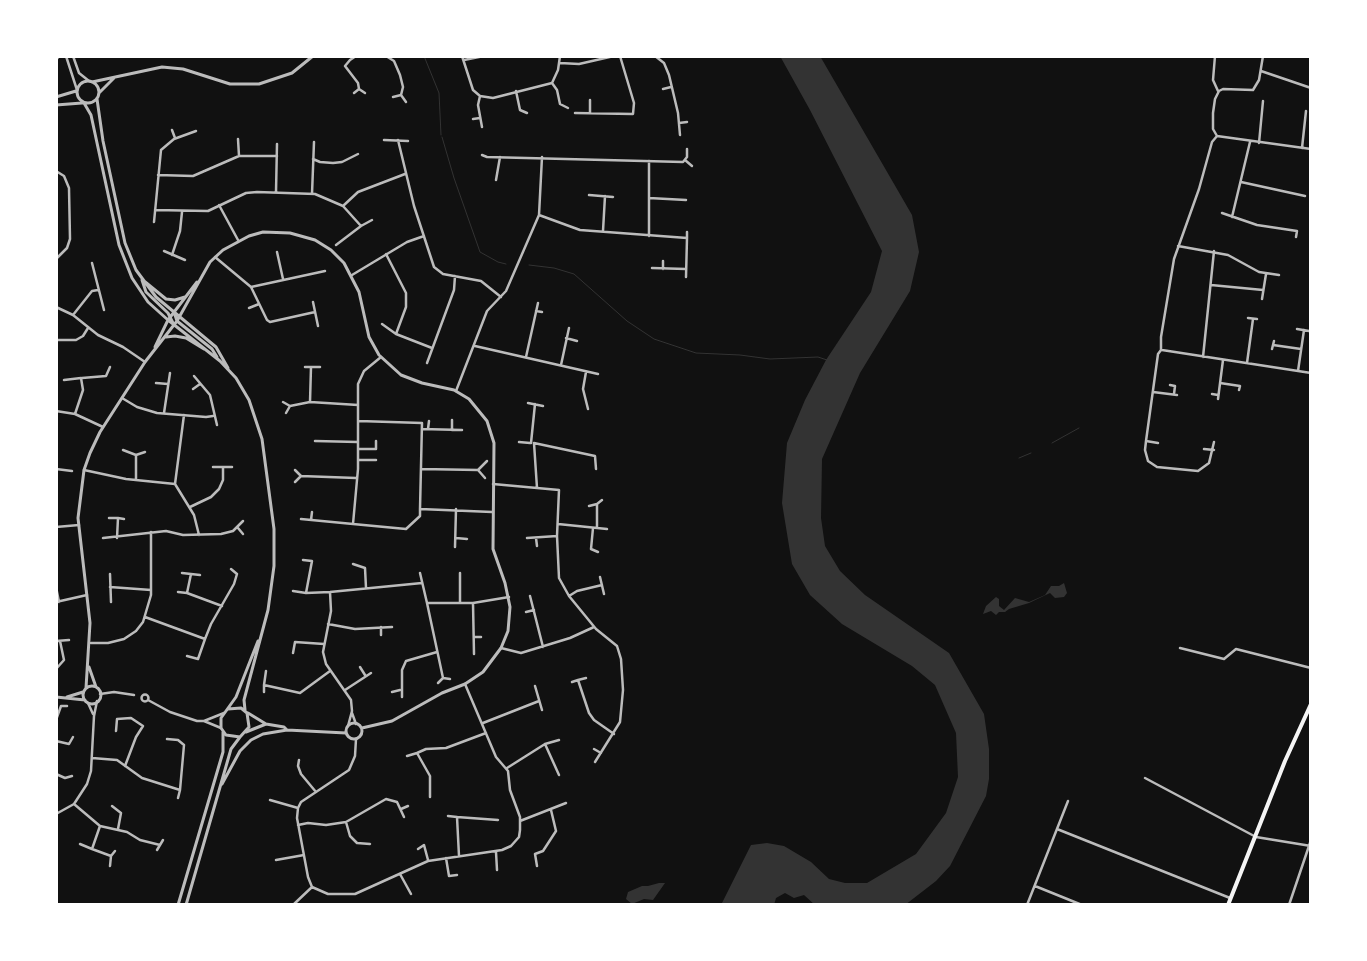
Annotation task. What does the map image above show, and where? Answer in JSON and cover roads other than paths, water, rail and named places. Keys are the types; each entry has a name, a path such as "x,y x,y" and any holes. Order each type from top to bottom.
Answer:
{"main road":[{"path":"1228,905 1285,761 1311,704"}],"street":[{"path":"56,60 59,56"},
{"path":"66,56 78,99 84,103 91,115 116,232 125,262 142,295 212,349 220,361"},
{"path":"73,56 79,73 96,85 99,93"},
{"path":"56,98 76,90 82,82 115,78 148,69 172,68 230,84 259,84 292,73 313,56"},
{"path":"356,56 346,66 358,83 359,89"},
{"path":"386,56 394,62 400,75 403,87 401,95 406,102"},
{"path":"462,56 470,84 480,96 498,97 552,83 556,77 560,56"},
{"path":"464,60 484,56"},
{"path":"560,63 579,64 614,56"},
{"path":"575,113 629,114 634,111 634,104 620,56"},
{"path":"656,56 668,70 680,135"},
{"path":"1215,56 1213,80 1219,91"},
{"path":"1263,56 1258,86 1253,90 1223,89 1219,91 1215,98 1213,129 1217,136 1311,149"},
{"path":"1261,72 1311,88"},
{"path":"115,78 99,93 97,99 103,141 125,243 146,292 174,318 185,320 216,347 249,400 259,427 274,529 272,586 244,700 250,721 246,732"},
{"path":"552,83 557,90 560,104"},
{"path":"663,89 672,87"},
{"path":"359,89 365,92"},
{"path":"354,93 359,89"},
{"path":"516,91 520,110"},
{"path":"393,97 401,95"},
{"path":"480,96 478,105 482,127"},
{"path":"56,105 90,103 97,99"},
{"path":"590,100 590,113"},
{"path":"1259,143 1263,101"},
{"path":"556,108 560,104"},
{"path":"560,104 568,108"},
{"path":"520,110 527,113"},
{"path":"516,115 520,110"},
{"path":"1302,148 1306,111"},
{"path":"472,120 480,118"},
{"path":"679,123 687,122"},
{"path":"172,130 175,138"},
{"path":"154,222 161,150 175,138 196,131"},
{"path":"1214,442 1214,450 1209,463 1198,471 1164,468 1155,466 1148,460 1146,441 1158,354 1161,350 1169,281 1178,246 1199,189 1212,142 1217,136"},
{"path":"238,139 239,156"},
{"path":"384,140 408,141"},
{"path":"398,140 405,174 434,268 443,274 481,281 501,297"},
{"path":"312,194 314,142"},
{"path":"1232,217 1242,182 1250,142"},
{"path":"276,192 277,144"},
{"path":"685,160 686,149"},
{"path":"314,159 320,162 342,162 358,154"},
{"path":"482,155 649,161 685,160 692,166"},
{"path":"158,175 193,176 239,156 277,156"},
{"path":"496,180 500,157"},
{"path":"456,391 475,346 487,310 506,291 539,215 542,158"},
{"path":"648,236 649,161"},
{"path":"56,171 64,176 69,188 70,231 68,248 56,260"},
{"path":"343,206 358,192 405,174"},
{"path":"1242,182 1305,196"},
{"path":"1300,194 1301,189"},
{"path":"156,210 208,211 246,193 312,194 327,198 343,206 361,226"},
{"path":"589,196 613,196"},
{"path":"603,231 605,196"},
{"path":"648,198 686,200"},
{"path":"219,205 238,240"},
{"path":"172,254 180,231 182,212"},
{"path":"1222,213 1265,227 1297,231 1296,237"},
{"path":"539,215 574,229 687,238"},
{"path":"336,245 372,220"},
{"path":"153,350 166,338 174,325 174,311 215,257 223,250 238,240 264,232 302,235 331,250 352,275 359,292 369,337 381,357 391,368 411,379 456,391 475,405 487,421 494,444 493,549 509,597 510,618 501,648 483,672 465,684 442,693 392,721 362,728 356,724 351,700 330,671 324,658 324,644 331,604 330,592"},
{"path":"686,277 687,232"},
{"path":"352,275 407,242 424,236"},
{"path":"1178,246 1228,254 1249,268 1266,274 1279,275"},
{"path":"164,251 185,260"},
{"path":"1203,357 1214,251"},
{"path":"277,252 283,279"},
{"path":"386,254 406,293 406,307 396,334"},
{"path":"215,257 250,287 266,320 270,322 315,312"},
{"path":"273,260 278,259"},
{"path":"663,268 664,261"},
{"path":"92,263 98,290 105,306 104,310"},
{"path":"652,268 686,269"},
{"path":"250,287 325,271"},
{"path":"1262,299 1266,274"},
{"path":"427,363 454,290 455,276"},
{"path":"94,716 86,701 85,690 89,667 90,643 79,525 84,470 103,427 153,350 164,329 185,308 200,278"},
{"path":"142,279 166,299 175,300 186,296"},
{"path":"142,279 156,297 174,311"},
{"path":"1211,285 1263,290"},
{"path":"73,315 92,292 98,290"},
{"path":"313,302 318,326"},
{"path":"526,357 538,303"},
{"path":"249,308 259,304"},
{"path":"56,307 73,315 98,335 123,347 145,362"},
{"path":"536,311 542,312"},
{"path":"1248,318 1257,319"},
{"path":"1246,363 1253,319"},
{"path":"382,324 396,334 432,348"},
{"path":"174,325 228,368"},
{"path":"56,340 76,340 83,336 88,328"},
{"path":"561,365 569,328"},
{"path":"1296,329 1309,331"},
{"path":"1298,371 1304,330"},
{"path":"166,338 175,336 186,338 207,350"},
{"path":"566,338 577,341"},
{"path":"1272,349 1273,343 1301,349"},
{"path":"475,346 598,374"},
{"path":"1161,350 1311,373"},
{"path":"353,524 358,460 359,378 381,357"},
{"path":"1212,394 1218,397 1223,360"},
{"path":"64,380 106,376 110,367"},
{"path":"310,402 311,367"},
{"path":"305,368 320,367"},
{"path":"586,372 583,389 588,409"},
{"path":"164,413 170,373"},
{"path":"194,376 210,395 216,425"},
{"path":"75,414 83,390 81,378"},
{"path":"156,383 168,384"},
{"path":"1220,383 1240,386 1239,390"},
{"path":"194,389 200,384"},
{"path":"1153,392 1175,395 1175,386 1170,385"},
{"path":"122,398 137,407 164,413 184,416 213,416"},
{"path":"283,402 290,406 310,402 358,405"},
{"path":"528,403 543,406"},
{"path":"535,404 532,443 537,488"},
{"path":"286,413 290,406"},
{"path":"56,411 75,414 103,427"},
{"path":"184,416 175,484 190,507 197,523 199,535"},
{"path":"452,420 452,430"},
{"path":"300,519 406,529 420,516 422,423 359,421"},
{"path":"428,429 429,421"},
{"path":"422,429 462,430"},
{"path":"315,441 358,442"},
{"path":"358,449 376,449 376,441"},
{"path":"1146,441 1158,443"},
{"path":"520,442 595,456 596,469"},
{"path":"1204,449 1214,450"},
{"path":"123,450 136,455 145,452"},
{"path":"136,455 136,480"},
{"path":"358,460 376,460"},
{"path":"421,469 478,470 487,462"},
{"path":"213,467 232,467"},
{"path":"190,507 211,498 219,489 223,480 223,467"},
{"path":"56,469 72,472"},
{"path":"84,470 136,480 175,484"},
{"path":"295,470 301,476 356,478"},
{"path":"478,470 485,478"},
{"path":"296,482 301,476"},
{"path":"493,484 559,490 557,536 560,578 569,596 594,626 617,646 623,668 623,708 620,722 614,734 595,762"},
{"path":"589,506 597,504 602,500"},
{"path":"597,504 598,528"},
{"path":"420,509 492,512"},
{"path":"455,547 456,509"},
{"path":"311,520 312,512"},
{"path":"109,518 124,518"},
{"path":"117,538 118,518"},
{"path":"103,538 117,538 166,531 182,535 228,533 238,528 243,521"},
{"path":"558,524 607,529"},
{"path":"56,527 79,525"},
{"path":"238,528 243,534"},
{"path":"591,549 593,528"},
{"path":"90,643 108,643 124,639 136,631 145,617 151,590 151,532"},
{"path":"527,538 557,536"},
{"path":"455,538 467,538"},
{"path":"536,538 537,546"},
{"path":"585,550 591,549 598,552"},
{"path":"303,560 312,561 306,593"},
{"path":"353,564 365,568 366,588"},
{"path":"187,656 198,659 210,624 222,606 237,574 231,569"},
{"path":"182,573 200,574"},
{"path":"420,573 443,678"},
{"path":"460,573 460,602"},
{"path":"110,574 111,602"},
{"path":"187,593 191,574"},
{"path":"600,577 604,594"},
{"path":"293,590 306,593 330,592 422,584"},
{"path":"569,596 576,591 602,585"},
{"path":"56,587 58,602 87,595"},
{"path":"110,588 151,590"},
{"path":"178,592 187,593 222,606"},
{"path":"530,596 543,647"},
{"path":"427,603 473,602 509,597"},
{"path":"473,602 474,654"},
{"path":"526,612 534,610"},
{"path":"145,617 205,639"},
{"path":"328,624 355,629 392,627"},
{"path":"501,648 521,653 582,634 594,626"},
{"path":"381,627 381,635"},
{"path":"474,637 481,637"},
{"path":"204,721 224,713 228,709 236,696 260,639"},
{"path":"56,670 64,660 58,641 69,640"},
{"path":"293,653 295,642 324,644"},
{"path":"1180,648 1224,659 1236,649 1311,668"},
{"path":"402,697 400,690 403,680 402,670 406,662 437,652"},
{"path":"89,667 100,694"},
{"path":"360,668 365,675"},
{"path":"264,692 266,671"},
{"path":"264,685 300,692 330,671"},
{"path":"344,690 365,675 371,673"},
{"path":"438,683 443,678 450,678"},
{"path":"572,682 586,678"},
{"path":"578,680 589,713 594,720 614,734"},
{"path":"312,887 328,894 355,894 428,860 496,851 511,846 518,837 520,821 510,795 507,768 496,757 465,684"},
{"path":"535,686 542,710"},
{"path":"66,697 96,687"},
{"path":"392,692 400,690"},
{"path":"100,694 114,692 134,695"},
{"path":"56,814 74,804 87,784 92,758 94,716 100,694"},
{"path":"56,697 97,701"},
{"path":"148,700 184,718 204,721 231,737 240,737"},
{"path":"483,723 539,701"},
{"path":"56,706 67,706"},
{"path":"56,720 61,706"},
{"path":"228,709 236,707 266,724 284,727 287,730"},
{"path":"346,733 352,711"},
{"path":"178,905 223,752 222,730 224,713"},
{"path":"116,731 117,719 131,718 143,726 125,766"},
{"path":"186,905 231,750 246,732 266,724"},
{"path":"348,726 356,724"},
{"path":"221,786 240,751 251,740 263,734 287,730 346,733 348,737 356,739 361,736 362,728"},
{"path":"408,756 426,749 446,748 486,733"},
{"path":"56,741 69,744 73,737"},
{"path":"167,739 178,740 184,745 178,798"},
{"path":"312,887 298,825 298,808 301,802 348,770 356,756 356,739"},
{"path":"507,768 545,744 559,740"},
{"path":"545,744 559,775"},
{"path":"594,749 601,753"},
{"path":"417,753 430,776 430,797"},
{"path":"92,758 108,758 125,766 142,778 180,790"},
{"path":"298,760 301,774 316,792"},
{"path":"56,774 65,778 72,776"},
{"path":"1145,778 1256,837 1310,846"},
{"path":"425,789 431,790"},
{"path":"298,825 308,823 326,825 346,822 386,799 396,802 404,817"},
{"path":"270,800 298,808"},
{"path":"1027,905 1068,801"},
{"path":"520,821 566,803"},
{"path":"74,804 100,826 118,829 140,840 160,845"},
{"path":"112,806 121,813 118,829"},
{"path":"401,809 408,806"},
{"path":"537,866 535,854 543,851 556,831 551,810"},
{"path":"448,816 498,820"},
{"path":"457,817 456,836 459,856"},
{"path":"346,822 350,836 357,843 370,844"},
{"path":"92,849 100,826"},
{"path":"1057,829 1230,898"},
{"path":"157,850 162,840"},
{"path":"1289,905 1311,840"},
{"path":"418,850 429,841"},
{"path":"80,844 111,856"},
{"path":"424,845 428,860"},
{"path":"110,866 111,856 115,851"},
{"path":"496,851 497,870"},
{"path":"276,860 304,855"},
{"path":"446,858 449,876 457,875"},
{"path":"400,874 411,894"},
{"path":"1035,886 1082,905"},
{"path":"293,905 312,887"}],"waterway":[{"path":"424,56 439,93 441,135"},
{"path":"442,137 480,252 498,262 506,264"},
{"path":"529,265 554,268 574,274 627,321 654,339 696,353 740,355 770,359 818,357 827,360"},
{"path":"1052,443 1079,428"},
{"path":"1019,458 1031,453"}]}
